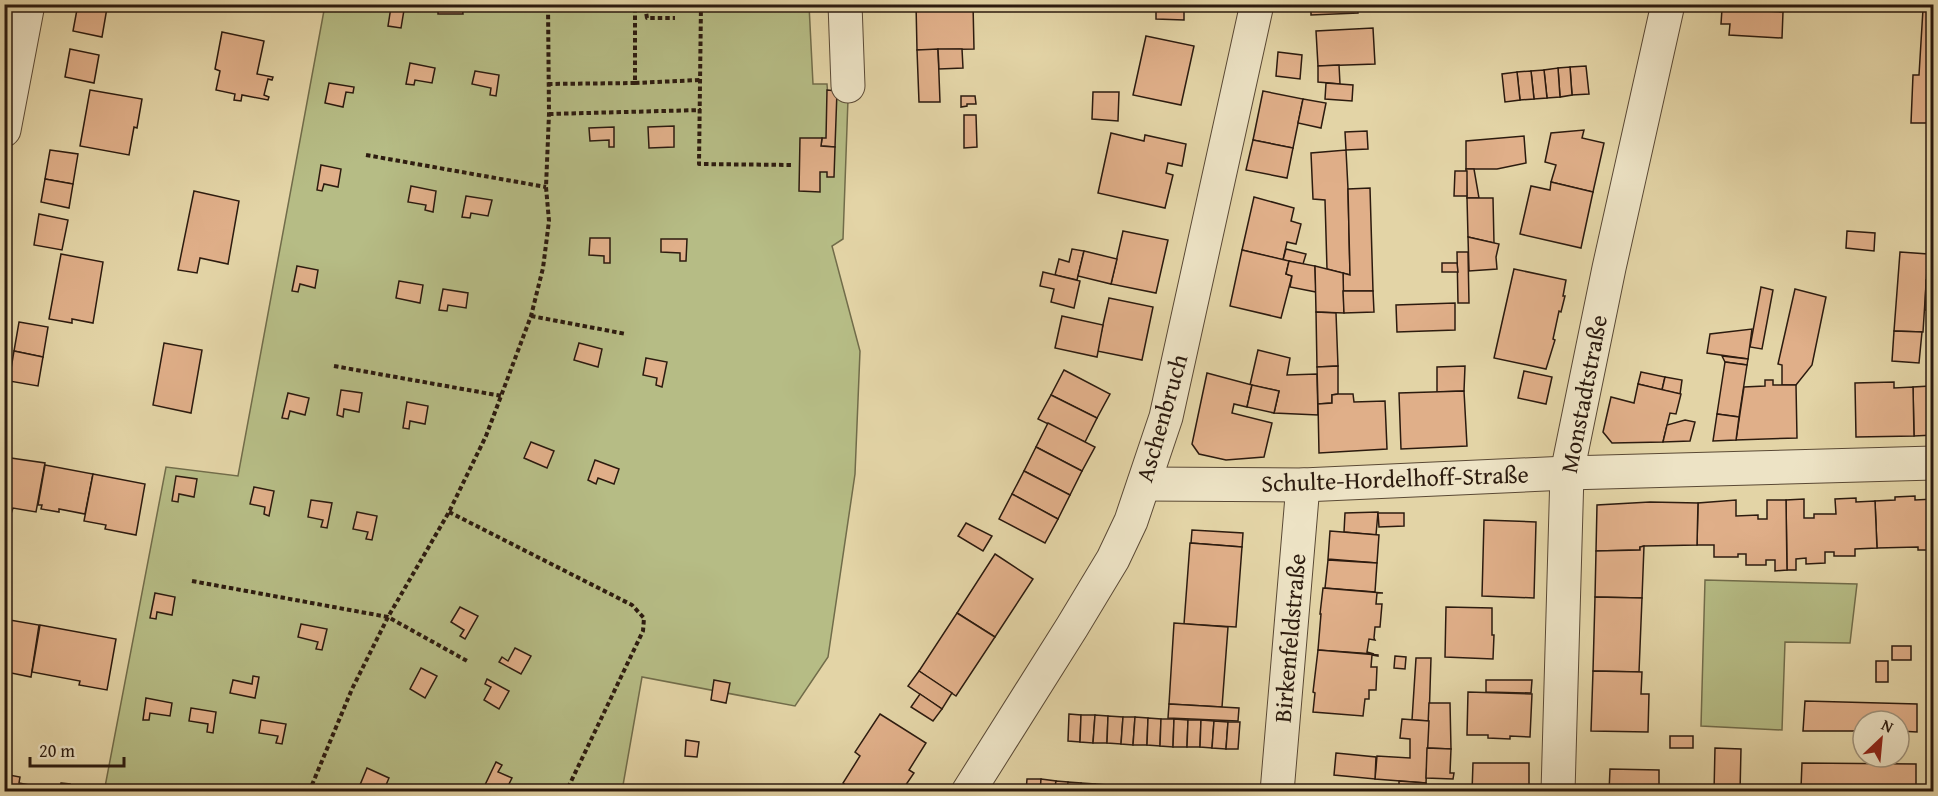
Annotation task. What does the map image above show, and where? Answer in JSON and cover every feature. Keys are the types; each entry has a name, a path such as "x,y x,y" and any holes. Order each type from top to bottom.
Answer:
{"street":[{"path":"4,130 28,4"},
{"path":"845,4 848,86"},
{"name":"Aschenbruch","path":"968,792 1113,559 1131,521 1166,417 1257,4"},
{"name":"Monstadtstraße","path":"1558,792 1567,473 1609,268 1668,4"},
{"name":"Schulte-Hordelhoff-Straße","path":"1144,484 1303,485 1567,473 1934,463"},
{"name":"Birkenfeldstraße","path":"1277,792 1303,485"}],"path":[{"path":"701,4 699,164 792,165"},
{"path":"634,83 635,6"},
{"path":"309,792 352,689 388,617 449,512 486,436 531,316 543,268 549,221 546,187 549,114 548,7 645,6 647,18 675,18"},
{"path":"548,84 700,80"},
{"path":"549,114 701,110"},
{"path":"366,155 546,187"},
{"path":"531,316 626,334"},
{"path":"334,366 502,396"},
{"path":"449,512 632,605 644,618 643,631 566,792"},
{"path":"192,581 388,617 469,662"}],"green space":[{"path":"325,5 809,5 813,84 827,84 828,99 848,99 843,239 832,246 860,351 855,474 828,657 795,706 642,677 622,791 104,792 166,467 238,476"},
{"path":"1705,580 1857,584 1850,643 1785,642 1782,730 1701,726"}],"building":[{"path":"78,4 107,8 102,37 73,31"},
{"path":"384,4 405,4 401,28 388,26 391,7"},
{"path":"438,4 462,4 463,14 438,14"},
{"path":"916,4 973,4 974,49 917,50"},
{"path":"1156,4 1211,4 1211,8"},
{"path":"1311,4 1358,4 1358,13 1311,15"},
{"path":"1722,4 1783,4 1783,12 1722,9"},
{"path":"1884,4 1928,4 1928,9 1934,9 1934,123 1911,123 1913,75 1919,75 1923,9 1884,7"},
{"path":"1156,5 1184,7 1184,20 1156,19"},
{"path":"1722,9 1783,12 1782,38 1729,35 1730,24 1721,24"},
{"path":"1373,28 1375,64 1318,66 1316,31"},
{"path":"222,32 264,41 257,74 273,77 272,80 268,79 264,95 269,97 268,100 242,95 241,101 234,100 235,94 216,90 220,71 215,69"},
{"path":"1146,36 1194,46 1181,105 1133,95"},
{"path":"70,49 99,55 94,83 65,77"},
{"path":"938,49 940,102 919,102 917,50"},
{"path":"938,49 962,49 963,68 939,69"},
{"path":"1278,52 1302,55 1300,79 1276,76"},
{"path":"410,63 435,68 432,83 415,80 414,85 406,84"},
{"path":"1339,65 1340,84 1318,82 1318,66"},
{"path":"1586,66 1589,94 1572,95 1570,67"},
{"path":"1570,67 1572,95 1560,97 1558,68"},
{"path":"1558,68 1560,97 1547,98 1544,70"},
{"path":"1544,70 1547,98 1534,99 1531,71"},
{"path":"475,71 499,75 496,96 490,95 491,88 472,84"},
{"path":"1531,71 1534,99 1520,100 1517,72"},
{"path":"1517,72 1520,100 1505,102 1502,74"},
{"path":"329,83 354,87 353,93 346,92 343,107 325,103"},
{"path":"1326,83 1353,85 1352,101 1325,99"},
{"path":"90,90 142,99 129,155 80,146"},
{"path":"827,90 837,91 835,147 821,146 822,138 826,138"},
{"path":"1263,91 1303,99 1293,148 1253,140"},
{"path":"1093,92 1119,92 1118,121 1092,119"},
{"path":"961,96 975,96 976,104 961,107"},
{"path":"1303,99 1326,103 1321,128 1298,123"},
{"path":"964,115 976,115 977,147 964,148"},
{"path":"674,126 674,147 649,148 648,127"},
{"path":"614,127 614,147 609,147 609,140 590,141 589,128"},
{"path":"1584,130 1582,138 1604,143 1593,192 1551,182 1556,165 1545,162 1551,133"},
{"path":"1367,131 1368,149 1346,150 1345,132"},
{"path":"1111,133 1144,141 1145,135 1186,144 1182,166 1168,163 1166,173 1173,175 1165,208 1098,193"},
{"path":"1524,136 1526,163 1497,169 1466,169 1466,141"},
{"path":"800,138 822,138 821,146 835,147 834,177 827,177 827,172 820,172 820,192 799,191"},
{"path":"1253,140 1293,148 1287,178 1246,170"},
{"path":"50,150 78,154 73,184 45,179"},
{"path":"1346,150 1350,275 1327,269 1325,200 1313,199 1311,153"},
{"path":"321,165 341,169 338,187 324,184 322,191 317,190"},
{"path":"1466,169 1474,169 1479,198 1467,198"},
{"path":"1455,171 1467,171 1467,196 1454,196"},
{"path":"45,179 73,184 69,208 41,202"},
{"path":"1551,182 1593,192 1581,248 1520,234 1531,186 1550,190"},
{"path":"411,186 436,191 433,212 425,210 426,205 408,202"},
{"path":"1370,188 1373,291 1343,291 1343,273 1350,275 1348,189"},
{"path":"194,191 239,201 228,264 200,258 197,273 178,270"},
{"path":"466,196 492,200 488,216 471,213 470,218 462,217"},
{"path":"1254,197 1294,208 1291,221 1301,224 1296,244 1287,242 1283,260 1242,250"},
{"path":"1467,198 1493,198 1494,243 1468,237"},
{"path":"39,214 68,220 62,250 34,245"},
{"path":"1123,231 1168,240 1156,293 1111,284"},
{"path":"1847,231 1875,233 1874,251 1846,248"},
{"path":"1468,237 1499,244 1496,257 1497,269 1469,271"},
{"path":"590,238 610,238 610,263 604,263 604,256 589,255"},
{"path":"661,239 687,239 686,261 680,261 680,253 661,252"},
{"path":"1072,249 1084,251 1077,280 1055,275 1059,259 1069,262"},
{"path":"1286,249 1306,254 1303,264 1283,260"},
{"path":"1242,250 1289,261 1286,274 1292,276 1281,318 1230,306"},
{"path":"1084,251 1117,259 1111,284 1078,276"},
{"path":"1457,252 1468,252 1469,303 1458,303"},
{"path":"1900,252 1928,254 1923,332 1894,331"},
{"path":"61,254 103,262 93,323 72,319 72,323 49,319"},
{"path":"1289,261 1315,266 1316,292 1290,287 1292,276 1286,274"},
{"path":"1442,263 1457,263 1458,272 1442,272"},
{"path":"297,266 318,270 315,288 300,284 298,292 292,291"},
{"path":"1315,266 1343,273 1344,313 1316,312"},
{"path":"1514,269 1566,280 1563,296 1565,296 1561,312 1559,311 1553,339 1555,340 1546,369 1494,358"},
{"path":"1043,272 1080,281 1074,308 1051,302 1054,289 1040,286"},
{"path":"1926,280 1934,280 1934,310 1925,310"},
{"path":"399,281 423,285 420,303 396,298"},
{"path":"1761,287 1773,290 1762,349 1750,347"},
{"path":"443,289 468,293 466,308 448,305 447,311 439,310"},
{"path":"1795,289 1826,297 1812,365 1796,385 1782,385 1782,365 1778,364"},
{"path":"1343,291 1373,291 1374,312 1344,313"},
{"path":"1109,298 1153,307 1142,360 1097,351"},
{"path":"1455,303 1455,330 1397,332 1396,305"},
{"path":"1316,312 1336,313 1338,366 1317,367"},
{"path":"1062,316 1103,325 1097,357 1055,348"},
{"path":"19,322 48,327 43,357 14,351"},
{"path":"1752,329 1748,359 1707,353 1710,334"},
{"path":"1894,331 1922,332 1919,363 1892,361"},
{"path":"164,343 202,350 191,413 153,405"},
{"path":"579,343 602,349 598,367 574,360"},
{"path":"1258,350 1290,358 1287,375 1317,374 1318,415 1274,413 1279,391 1250,385"},
{"path":"14,351 43,357 38,386 9,381"},
{"path":"1722,356 1748,359 1747,365 1725,362"},
{"path":"646,358 667,362 662,387 656,385 657,378 643,375"},
{"path":"1725,362 1747,365 1739,417 1717,414"},
{"path":"1338,366 1338,394 1332,395 1332,403 1318,404 1317,367"},
{"path":"1465,366 1464,391 1437,392 1437,367"},
{"path":"1064,370 1110,394 1097,418 1051,395"},
{"path":"1524,371 1552,377 1546,404 1518,398"},
{"path":"1641,372 1665,377 1662,390 1638,384"},
{"path":"1207,373 1252,385 1247,407 1234,404 1232,413 1272,423 1264,457 1226,460 1199,454 1192,444"},
{"path":"1665,377 1682,380 1680,394 1662,390"},
{"path":"1765,380 1773,380 1773,385 1796,385 1797,438 1736,440 1744,387 1765,386"},
{"path":"1930,381 1934,381 1934,435 1914,436 1913,387 1930,386"},
{"path":"1894,382 1894,388 1913,387 1914,436 1856,437 1855,383"},
{"path":"1638,384 1681,394 1676,414 1670,413 1663,442 1612,443 1603,432 1611,397 1634,403"},
{"path":"1252,385 1279,391 1274,413 1247,407"},
{"path":"341,390 362,393 359,412 344,409 343,417 337,415"},
{"path":"1464,391 1467,446 1401,449 1399,393"},
{"path":"288,393 309,398 305,415 290,411 288,419 282,418"},
{"path":"1353,394 1354,402 1385,401 1387,449 1319,453 1318,404 1332,403 1332,395"},
{"path":"1051,395 1097,418 1085,442 1038,419"},
{"path":"407,402 428,406 425,424 410,421 409,429 403,428"},
{"path":"1717,414 1739,417 1736,440 1713,441"},
{"path":"1685,420 1695,422 1690,441 1663,442 1667,425"},
{"path":"1048,423 1095,447 1082,471 1036,447"},
{"path":"531,442 554,451 547,468 524,458"},
{"path":"1036,447 1082,471 1070,495 1024,471"},
{"path":"4,457 45,463 36,512 13,508 11,514 4,513"},
{"path":"595,460 619,469 614,484 598,478 596,484 588,480"},
{"path":"45,465 93,474 85,514 59,509 59,512 41,509 42,505 38,505"},
{"path":"1024,471 1070,495 1058,519 1012,494"},
{"path":"93,474 145,484 136,535 105,529 106,525 84,521"},
{"path":"176,476 197,479 194,497 179,494 178,502 172,501"},
{"path":"254,487 274,491 269,516 264,514 265,507 250,504"},
{"path":"1012,494 1058,519 1045,543 999,519"},
{"path":"1915,496 1915,500 1934,499 1934,550 1918,550 1918,547 1877,548 1875,501"},
{"path":"1856,498 1856,502 1875,501 1877,548 1855,549 1855,556 1834,556 1834,552 1825,552 1825,563 1806,564 1806,558 1796,559 1796,570 1787,570 1786,500 1804,499 1804,518 1814,518 1814,514 1836,514 1835,499"},
{"path":"311,500 332,503 327,528 321,527 323,520 308,517"},
{"path":"1736,500 1736,516 1758,515 1758,519 1767,519 1767,500 1786,500 1787,570 1775,571 1775,560 1766,560 1766,565 1746,565 1746,554 1738,554 1738,557 1714,557 1714,545 1697,545 1698,503"},
{"path":"1650,502 1698,503 1697,545 1644,546 1640,547 1640,550 1596,551 1597,505"},
{"path":"357,512 377,516 372,540 366,539 368,532 353,529"},
{"path":"1378,512 1376,535 1344,532 1345,513"},
{"path":"1378,513 1404,513 1404,526 1379,527"},
{"path":"1484,520 1536,522 1534,598 1482,596"},
{"path":"966,523 992,536 983,551 958,536"},
{"path":"1192,530 1243,533 1242,547 1191,543"},
{"path":"1330,531 1379,535 1377,563 1328,559"},
{"path":"1190,543 1242,547 1236,627 1184,624"},
{"path":"1644,546 1642,598 1595,597 1596,551 1640,550 1640,547"},
{"path":"995,554 1033,579 995,637 957,613"},
{"path":"1328,560 1377,563 1375,592 1325,588"},
{"path":"1323,588 1383,593 1377,593 1376,604 1382,604 1380,627 1375,627 1375,640 1369,639 1367,652 1374,654 1318,650"},
{"path":"155,593 175,597 172,615 157,612 156,619 150,618"},
{"path":"1595,597 1642,598 1639,672 1593,671"},
{"path":"460,607 478,616 465,639 460,636 464,630 451,622"},
{"path":"1446,607 1492,608 1493,659 1445,657"},
{"path":"957,613 995,637 956,696 919,671"},
{"path":"4,619 39,625 31,677 6,672"},
{"path":"1174,623 1228,627 1222,707 1169,704"},
{"path":"301,624 327,629 322,650 316,649 318,642 298,637"},
{"path":"40,625 116,639 107,690 79,685 80,681 32,672"},
{"path":"1892,646 1911,646 1911,660 1892,660"},
{"path":"515,648 531,656 521,674 499,662 502,657 508,661"},
{"path":"1318,650 1378,655 1372,655 1371,667 1377,667 1376,690 1369,690 1369,699 1365,699 1363,716 1313,712"},
{"path":"1395,656 1406,657 1405,669 1394,668"},
{"path":"1416,658 1431,658 1429,721 1412,720"},
{"path":"1876,661 1888,661 1888,682 1876,682"},
{"path":"421,668 437,676 425,698 410,689"},
{"path":"919,671 952,693 942,709 908,686"},
{"path":"1593,671 1642,672 1641,694 1649,694 1648,732 1591,731"},
{"path":"253,676 259,677 255,698 230,693 233,680 252,684"},
{"path":"487,679 509,691 499,709 484,700 491,687 485,684"},
{"path":"714,680 730,683 726,703 711,700"},
{"path":"1486,680 1532,680 1531,693 1486,692"},
{"path":"1468,692 1532,694 1530,737 1510,736 1510,739 1488,738 1488,735 1467,735"},
{"path":"920,694 942,709 933,721 911,707"},
{"path":"146,698 172,703 170,716 150,713 149,720 143,720"},
{"path":"1805,701 1917,704 1917,732 1911,732 1911,709 1851,709 1851,731 1803,731"},
{"path":"1429,703 1450,703 1451,749 1427,748"},
{"path":"1169,704 1239,708 1238,721 1168,718"},
{"path":"191,708 216,712 213,733 207,732 208,724 189,721"},
{"path":"880,714 926,743 909,770 914,773 901,792 856,792 843,783 860,756 855,752"},
{"path":"1069,714 1081,715 1080,742 1068,741"},
{"path":"1081,715 1095,715 1093,743 1080,742"},
{"path":"1095,715 1108,716 1107,743 1093,743"},
{"path":"1108,716 1123,717 1121,744 1107,743"},
{"path":"1123,717 1135,717 1133,745 1121,744"},
{"path":"1135,717 1148,718 1147,745 1133,745"},
{"path":"1148,718 1161,719 1160,746 1147,745"},
{"path":"1161,719 1174,719 1173,747 1160,746"},
{"path":"1174,719 1188,720 1187,747 1173,747"},
{"path":"1402,719 1429,721 1426,783 1375,779 1377,756 1410,758 1410,739 1400,738"},
{"path":"261,720 286,724 282,744 276,743 278,736 259,733"},
{"path":"1188,720 1201,720 1200,747 1187,747"},
{"path":"1201,720 1214,721 1212,748 1200,747"},
{"path":"1214,721 1228,722 1226,749 1212,748"},
{"path":"1228,722 1240,722 1238,749 1226,749"},
{"path":"1670,736 1693,736 1693,748 1670,748"},
{"path":"686,740 699,742 697,757 685,756"},
{"path":"1427,748 1451,749 1450,773 1454,773 1453,779 1426,778"},
{"path":"1715,748 1741,749 1740,792 1714,792"},
{"path":"1336,753 1376,757 1375,779 1334,775"},
{"path":"496,762 502,765 498,772 512,778 505,792 499,792 485,785"},
{"path":"1473,763 1529,763 1529,792 1472,792"},
{"path":"1802,763 1851,763 1851,769 1911,769 1911,764 1916,764 1916,791 1801,788"},
{"path":"367,768 389,778 383,792 374,792 360,785"},
{"path":"1610,769 1659,770 1659,792 1609,792"},
{"path":"4,774 20,777 19,783 35,786 34,792 4,792"},
{"path":"1027,779 1041,779 1040,792 1026,792"},
{"path":"1041,779 1056,781 1054,792 1040,792"},
{"path":"1056,781 1068,782 1067,792 1054,792"},
{"path":"1399,781 1426,783 1426,792 1399,792"},
{"path":"1068,782 1081,783 1081,792 1067,792"},
{"path":"61,783 70,784 69,792 35,792 36,786 59,790"},
{"path":"1081,783 1095,784 1094,792 1081,792"},
{"path":"1095,784 1108,785 1108,792 1094,792"}]}
